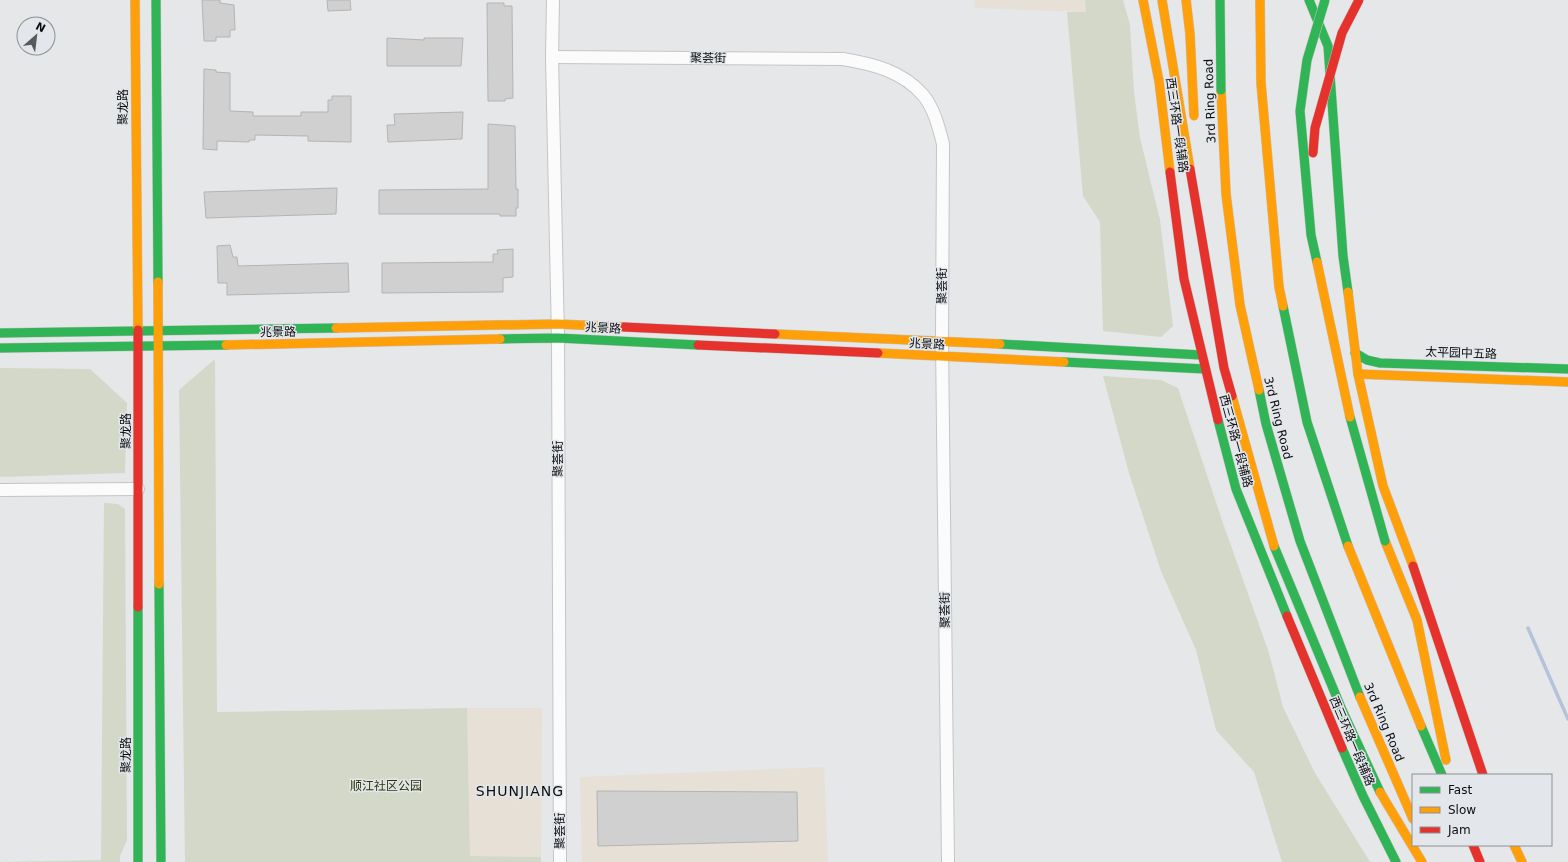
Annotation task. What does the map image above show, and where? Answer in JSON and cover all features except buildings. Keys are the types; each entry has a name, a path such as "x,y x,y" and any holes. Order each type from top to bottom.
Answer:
{"main road":[{"name":"聚龙路","path":"135,0 138,490 138,862"},
{"path":"156,0 161,862"},
{"name":"西三环路一段辅路","path":"1143,0 1159,81 1184,279 1204,369 1236,490 1305,661 1357,782 1396,862"},
{"path":"1162,0 1199,212 1224,368 1274,546 1342,710 1385,802 1412,846"},
{"path":"1186,0 1190,34 1195,126"},
{"name":"3rd Ring Road","path":"1220,0 1221,90 1226,194 1240,305 1266,424 1300,541 1361,698 1412,817"},
{"path":"1260,0 1261,82 1279,287 1307,422 1343,533 1407,694 1442,774"},
{"path":"1309,0 1328,46 1343,256 1355,353 1358,374 1383,486 1423,592 1483,774"},
{"path":"1325,0 1307,60 1300,111 1311,235 1351,420 1386,541 1417,620 1449,774"},
{"path":"1328,46 1352,0"},
{"path":"1308,206 1315,128 1342,33 1359,0"},
{"path":"1196,142 1199,212"},
{"name":"兆景路","path":"0,332 557,324 1201,354"},
{"name":"兆景路","path":"0,348 158,347 558,338 1204,369"},
{"name":"太平园中五路","path":"1355,353 1367,360 1380,363 1568,369"},
{"name":"太平园中五路","path":"1358,374 1568,382"},
{"path":"1412,846 1422,862"},
{"path":"1473,846 1480,862"},
{"path":"1514,846 1522,862"},
{"path":"1427,851 1432,862"}],"street":[{"name":"聚荟街","path":"553,0 552,57 558,338 560,862"},
{"name":"聚荟街","path":"552,57 843,60 872,64 899,76 923,96 937,121 943,144 942,357 948,862"},
{"path":"0,490 138,490"}],"shaded area":[{"path":"974,0 1085,0 1086,12 975,8"},
{"path":"467,708 542,708 541,857 470,856"},
{"path":"824,767 828,862 582,862 580,777"}],"green space":[{"path":"1085,0 1123,0 1130,25 1134,92 1140,138 1160,220 1173,326 1161,337 1103,331 1100,222 1083,196 1067,12 1086,12"},
{"name":"顺江社区公园","path":"215,359 217,712 467,708 470,856 541,857 541,862 185,862 179,390"},
{"path":"0,368 90,369 127,403 125,473 0,477"},
{"path":"1103,376 1161,380 1178,388 1224,526 1269,653 1283,707 1315,773 1370,862 1282,862 1254,772 1216,730 1196,650 1161,571 1129,473"},
{"path":"104,503 118,504 125,509 127,840 120,856 120,862 0,862 101,860"}],"waterway":[{"path":"1528,628 1568,719"}],"traffic: fast":[{"path":"156,0 158,282"},
{"path":"1220,0 1221,90"},
{"path":"1309,0 1328,46 1343,256 1348,292"},
{"path":"1317,262 1311,235 1300,111 1307,60 1325,0"},
{"path":"1283,306 1307,422 1348,546"},
{"path":"0,333 336,328"},
{"path":"500,339 558,338 698,345"},
{"path":"1000,344 1201,355"},
{"path":"0,348 226,345"},
{"path":"1355,353 1367,360 1380,363 1568,369"},
{"path":"1064,362 1205,369"},
{"path":"1259,390 1266,424 1300,541 1360,697"},
{"path":"1350,417 1385,541"},
{"path":"1218,420 1236,489 1287,616"},
{"path":"1274,546 1342,710 1380,792"},
{"path":"159,584 161,862"},
{"path":"138,607 138,862"},
{"path":"1421,726 1442,774"},
{"path":"1342,748 1363,796 1396,862"}],"traffic: slow":[{"path":"135,0 138,330"},
{"path":"1143,0 1159,81 1170,172"},
{"path":"1162,0 1190,169"},
{"path":"1186,0 1190,34 1194,116"},
{"path":"1260,0 1261,83 1279,287 1283,306"},
{"path":"1221,90 1226,194 1240,305 1259,390"},
{"path":"1317,262 1350,417"},
{"path":"158,282 159,584"},
{"path":"1348,292 1358,374 1383,486 1413,566"},
{"path":"336,328 557,324 624,327"},
{"path":"775,334 1000,344"},
{"path":"226,345 500,339"},
{"path":"878,353 1064,362"},
{"path":"1358,374 1568,382"},
{"path":"1232,396 1274,546"},
{"path":"1385,541 1417,620 1446,760"},
{"path":"1348,546 1421,726"},
{"path":"1360,697 1412,817"},
{"path":"1380,792 1412,845"},
{"path":"1412,846 1422,862"},
{"path":"1514,846 1522,862"}],"traffic: jam":[{"path":"1313,153 1315,128 1342,33 1359,0"},
{"path":"1190,169 1224,368 1232,396"},
{"path":"1170,172 1184,279 1218,420"},
{"path":"624,327 775,334"},
{"path":"138,330 138,607"},
{"path":"698,345 878,353"},
{"path":"1413,566 1483,774"},
{"path":"1287,616 1342,748"},
{"path":"1473,846 1480,862"}],"district":[{"name":"SHUNJIANG","path":"520,791"}]}
